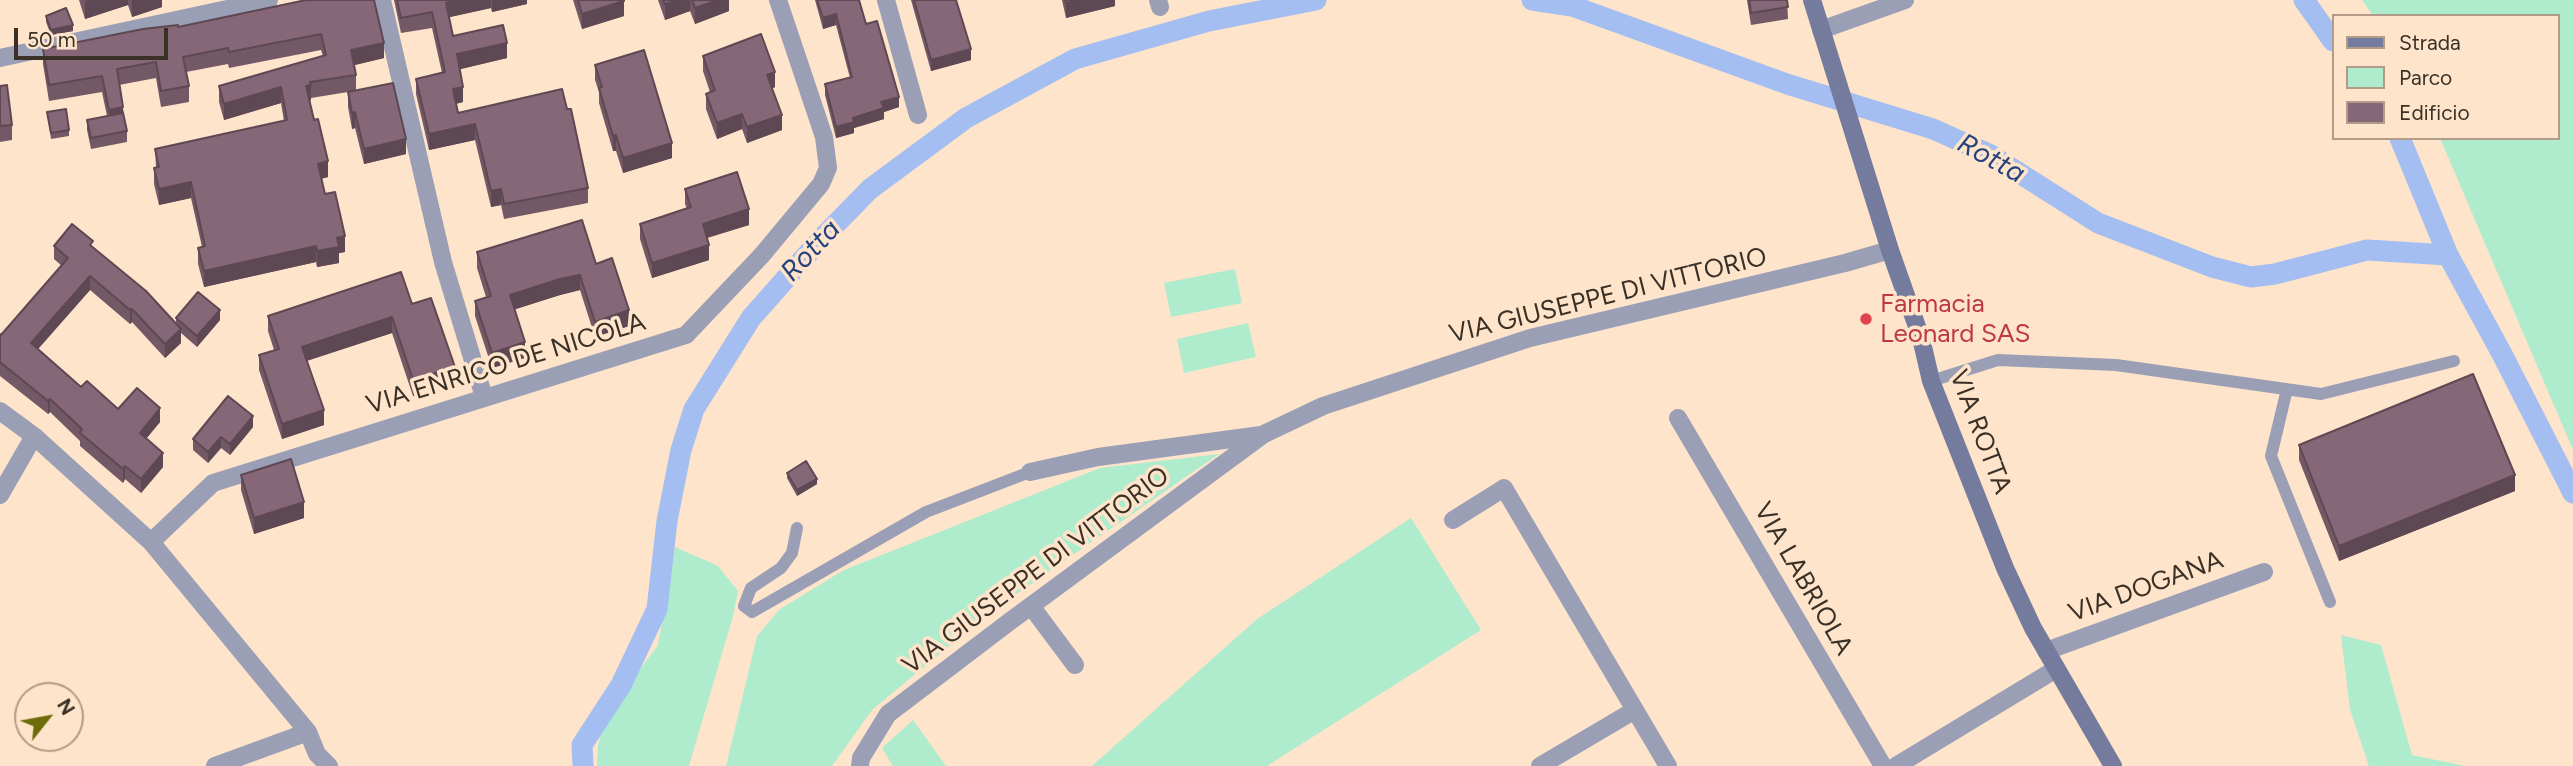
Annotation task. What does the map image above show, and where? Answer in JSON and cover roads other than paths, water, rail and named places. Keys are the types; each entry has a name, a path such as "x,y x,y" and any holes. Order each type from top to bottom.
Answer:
{"street":[{"path":"0,58 270,0"},
{"path":"382,0 443,262 484,397"},
{"name":"VIA ENRICO DE NICOLA","path":"151,542 213,483 686,335 762,255 821,184 828,168 824,137 778,0"},
{"path":"886,0 918,115"},
{"name":"VIA ROTTA","path":"1812,0 1890,250 1921,338 1931,381 2005,568 2046,651 2113,766"},
{"path":"1821,30 1905,0"},
{"name":"VIA GIUSEPPE DI VITTORIO","path":"860,766 861,758 888,714 1264,435 1323,406 1530,338 1890,250"},
{"path":"0,411 34,436 151,542 308,732 317,754 329,766"},
{"name":"VIA LABRIOLA","path":"1678,418 1883,766"},
{"name":"VIA GIUSEPPE DI VITTORIO","path":"1030,472 1098,457 1264,435"},
{"path":"0,495 34,436"},
{"path":"1453,520 1504,488 1668,766"},
{"name":"VIA DOGANA","path":"2046,651 2264,572"},
{"path":"1031,606 1075,665"},
{"path":"1896,766 2056,669"},
{"path":"1540,766 1635,710"},
{"path":"215,766 308,732"}],"lane":[{"path":"1931,381 1998,360 2116,365 2321,394 2454,361"},
{"path":"2287,389 2271,456 2330,602"},
{"path":"797,528 792,553 781,568 751,589 744,606 752,612 926,512 1030,472"}],"waterway":[{"name":"Rotta","path":"583,766 582,745 621,685 657,609 667,521 681,450 694,409 751,318 821,239 870,189 966,118 1075,59 1209,21 1316,0"},
{"name":"Rotta","path":"1532,0 1572,6 1787,84 1933,129 1991,155 2098,223 2212,267 2251,277 2275,274 2367,250 2448,255"},
{"path":"2304,0 2332,40"},
{"path":"2401,140 2448,255 2573,493"}],"place":[{"name":"Farmacia Leonard SAS","path":"1866,319"}]}
